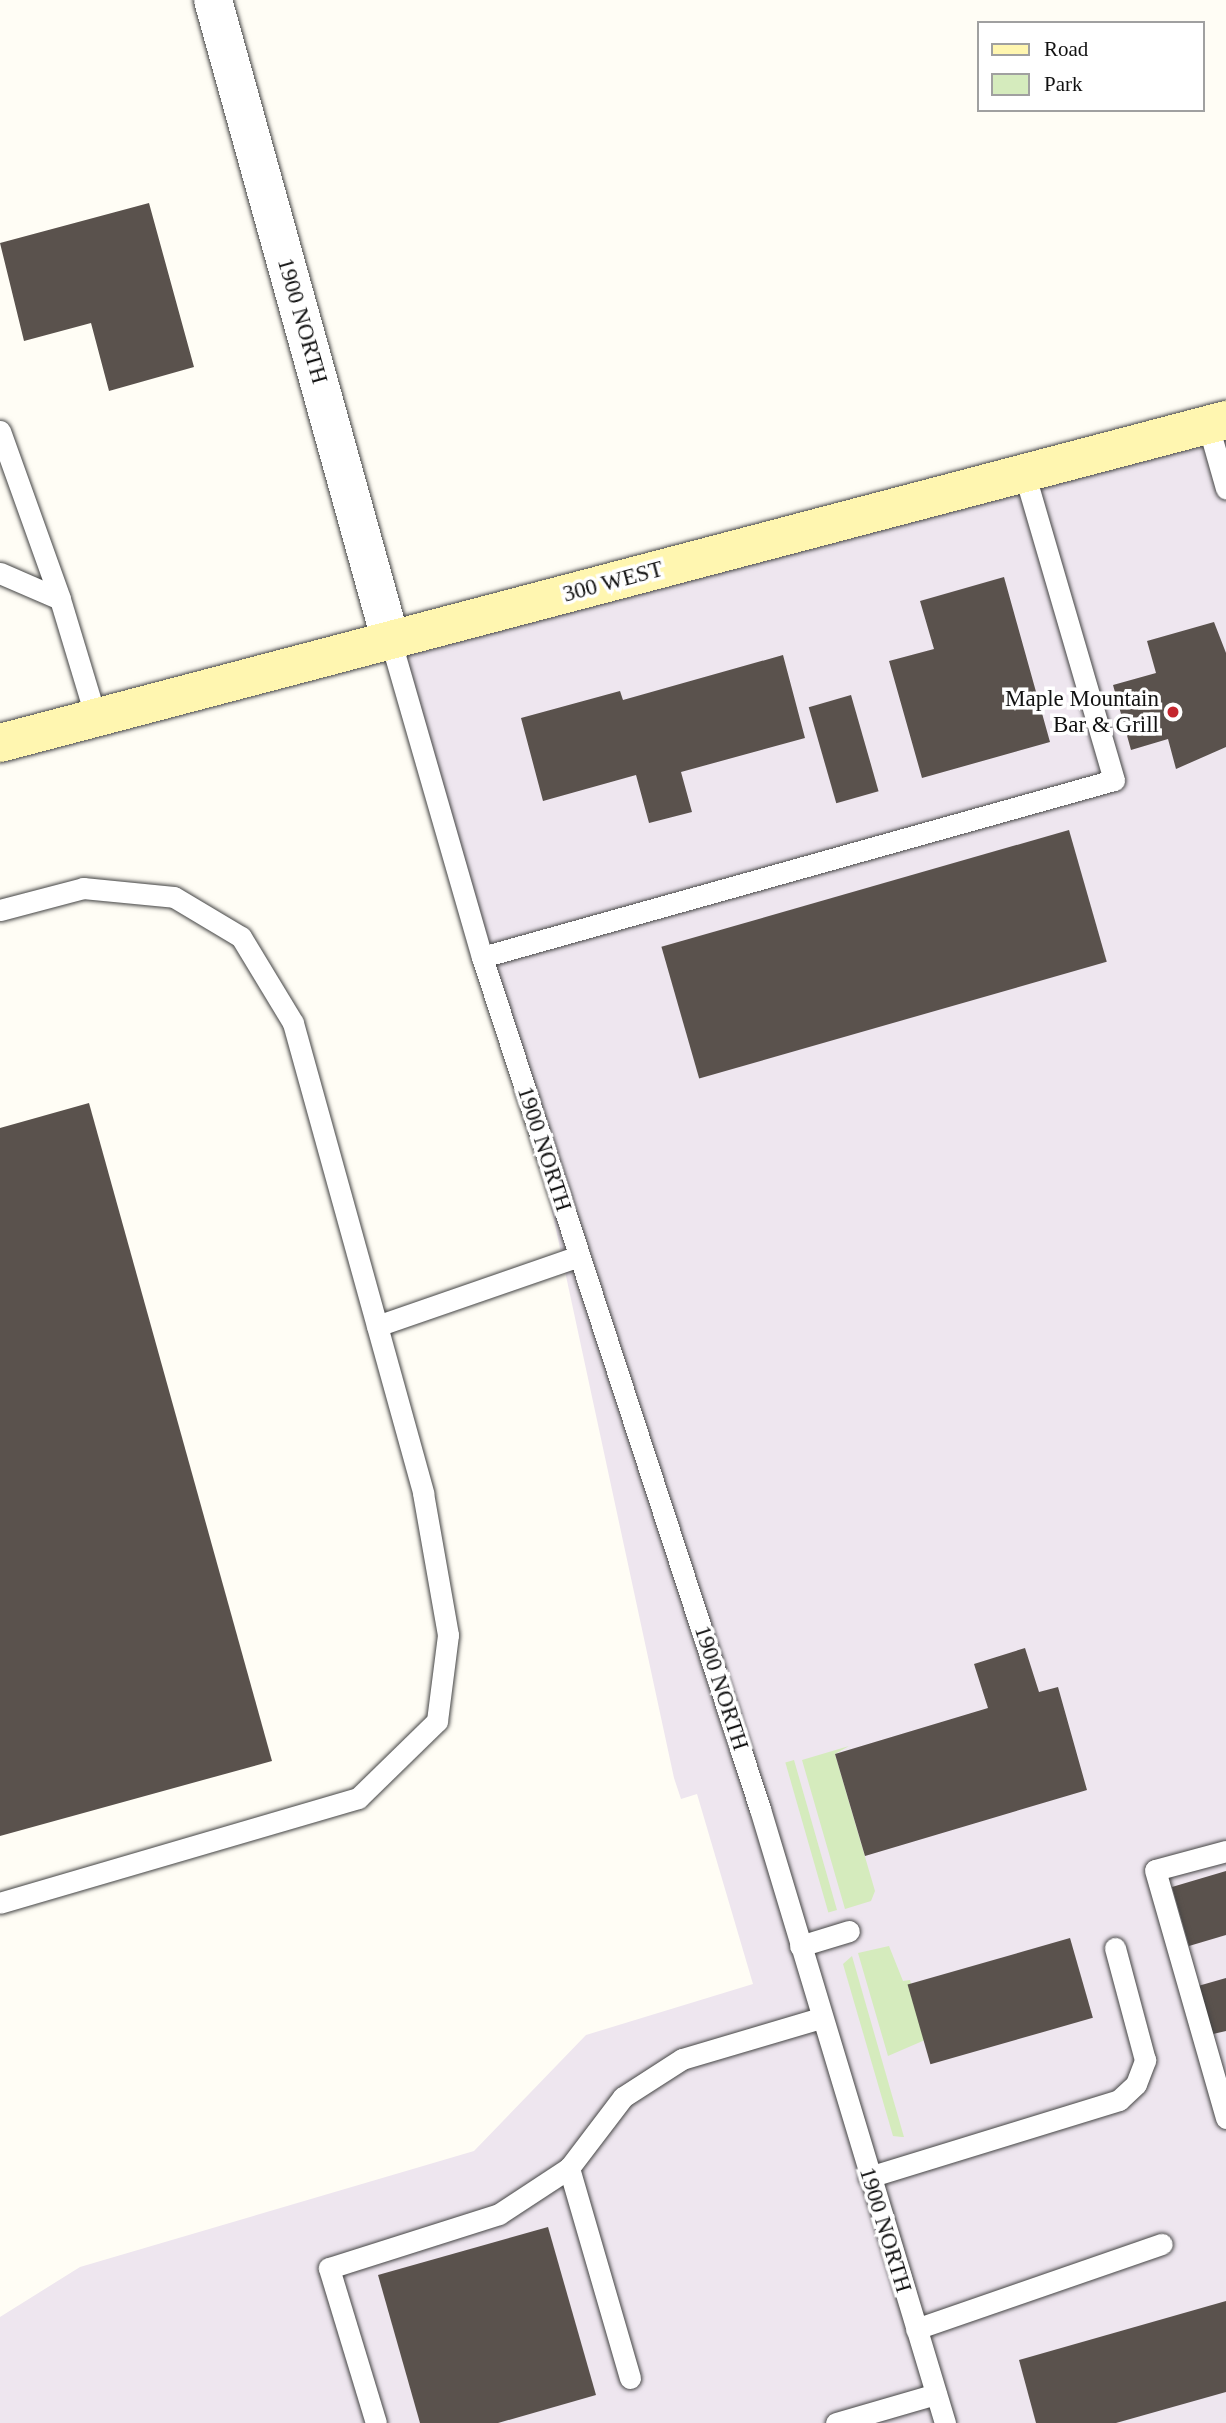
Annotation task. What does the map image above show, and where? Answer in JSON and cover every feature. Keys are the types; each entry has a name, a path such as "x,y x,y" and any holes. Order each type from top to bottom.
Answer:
{"street":[{"name":"1900 NORTH","path":"213,0 391,642"},
{"name":"300 WEST","path":"0,743 1217,423"}],"lane":[{"path":"1217,423 1226,488"},
{"path":"0,431 60,599 96,718"},
{"path":"482,957 1114,780 1024,472"},
{"path":"0,573 60,599"},
{"name":"1900 NORTH","path":"391,642 482,957 800,1946 945,2423"},
{"path":"0,910 83,888 174,897 242,937 293,1023 423,1493 448,1635 438,1721 358,1798 0,1903"},
{"path":"377,1326 579,1256"},
{"path":"1226,1851 1155,1870 1226,2118"},
{"path":"800,1946 849,1931"},
{"path":"869,2177 1119,2100 1136,2084 1145,2060 1115,1948"},
{"path":"376,2423 329,2268 499,2214 569,2168 623,2097 682,2059 820,2018"},
{"path":"569,2168 629,2378"},
{"path":"916,2329 1162,2244"},
{"path":"836,2423 936,2394"}],"shaded area":[{"path":"1226,420 1226,2423 0,2423 0,2317 80,2267 474,2151 586,2035 753,1984 697,1794 681,1799 674,1778 529,1104 391,642"}],"green space":[{"path":"849,1746 835,1754 875,1891 871,1901 845,1909 802,1760"},
{"path":"794,1760 837,1910 828,1912 785,1762"},
{"path":"889,1946 903,1981 910,1980 925,2040 888,2056 858,1953"},
{"path":"852,1956 904,2137 893,2136 843,1964"}],"building":[{"path":"149,203 194,367 109,391 91,323 24,341 0,243"},
{"path":"1004,577 1050,742 922,778 889,661 934,649 920,601"},
{"name":"Maple Mountain Bar & Grill","path":"1214,622 1226,653 1226,747 1176,769 1168,739 1131,750 1113,685 1156,673 1147,641"},
{"path":"783,655 805,738 681,772 692,812 649,823 636,775 543,801 521,718 620,691 623,700"},
{"path":"851,695 879,791 836,803 809,707"},
{"path":"1069,830 1107,962 699,1079 661,947"},
{"path":"89,1103 272,1761 0,1836 0,1128"},
{"path":"1025,1648 1039,1692 1058,1687 1087,1790 865,1856 835,1754 988,1708 974,1664"},
{"path":"1226,1871 1226,1935 1189,1946 1172,1887"},
{"path":"1070,1938 1093,2018 930,2064 908,1985"},
{"path":"1226,1978 1226,2031 1213,2034 1198,1986"},
{"path":"548,2227 596,2395 498,2423 420,2423 378,2275"},
{"path":"1226,2301 1226,2392 1116,2423 1036,2423 1019,2360"}],"place":[{"name":"Maple Mountain Bar & Grill","path":"1173,712"}]}
